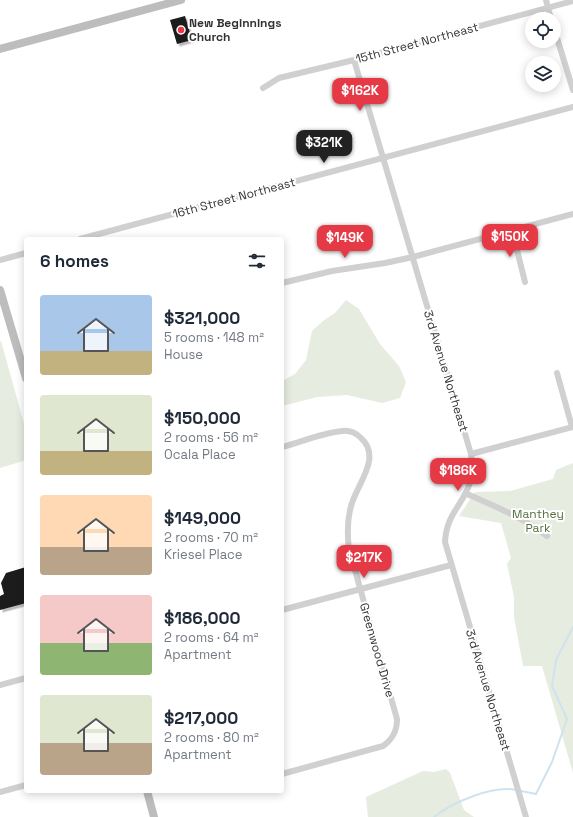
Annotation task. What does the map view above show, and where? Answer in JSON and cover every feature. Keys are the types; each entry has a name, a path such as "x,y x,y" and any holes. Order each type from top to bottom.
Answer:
{"street":[{"path":"0,49 181,0"},
{"path":"546,0 549,12"},
{"name":"15th Street Northeast","path":"263,88 279,78 354,60 573,1"},
{"path":"560,48 573,90"},
{"name":"3rd Avenue Northeast","path":"354,60 471,454 472,477 467,494 452,514 446,533 447,550 526,817"},
{"name":"16th Street Northeast","path":"87,237 573,107"},
{"path":"284,283 332,271 413,257 573,214"},
{"path":"512,230 525,282"},
{"path":"0,260 24,254"},
{"path":"0,290 24,371"},
{"path":"471,454 573,427 557,373"},
{"name":"Greenwood Drive","path":"284,446 341,431 354,433 359,436 368,447 370,460 352,502 348,525 349,548 359,589 397,719 396,732 389,742 378,748 284,773"},
{"path":"467,494 500,508 534,526 547,536"},
{"path":"284,609 451,565"},
{"path":"0,685 24,679"},
{"path":"0,792 24,786"},
{"path":"148,793 154,817"}],"green space":[{"path":"346,300 359,309 380,344 399,366 406,382 400,398 382,403 347,395 317,397 284,405 284,380 295,374 306,360 312,331 335,313"},
{"path":"1,341 24,424 24,461 0,468"},
{"name":"Manthey Park","path":"573,463 573,773 542,666 523,666 514,617 514,597 507,564 511,558 501,523 459,516 475,492 510,491 553,479 556,470"},
{"path":"446,769 450,773 464,810 474,817 368,817 366,797 423,771 434,772"}],"building":[{"name":"New Beginnings Church","path":"185,16 192,40 177,44 170,20"},
{"path":"24,568 24,604 0,610 0,596 4,594 1,583 6,573"}],"waterway":[{"path":"521,791 536,794 552,762 567,719 552,686 556,660 573,627"},
{"path":"434,817 442,811 462,801 485,792 507,789 516,790"}],"place":[{"name":"New Beginnings Church","path":"181,30"}]}
